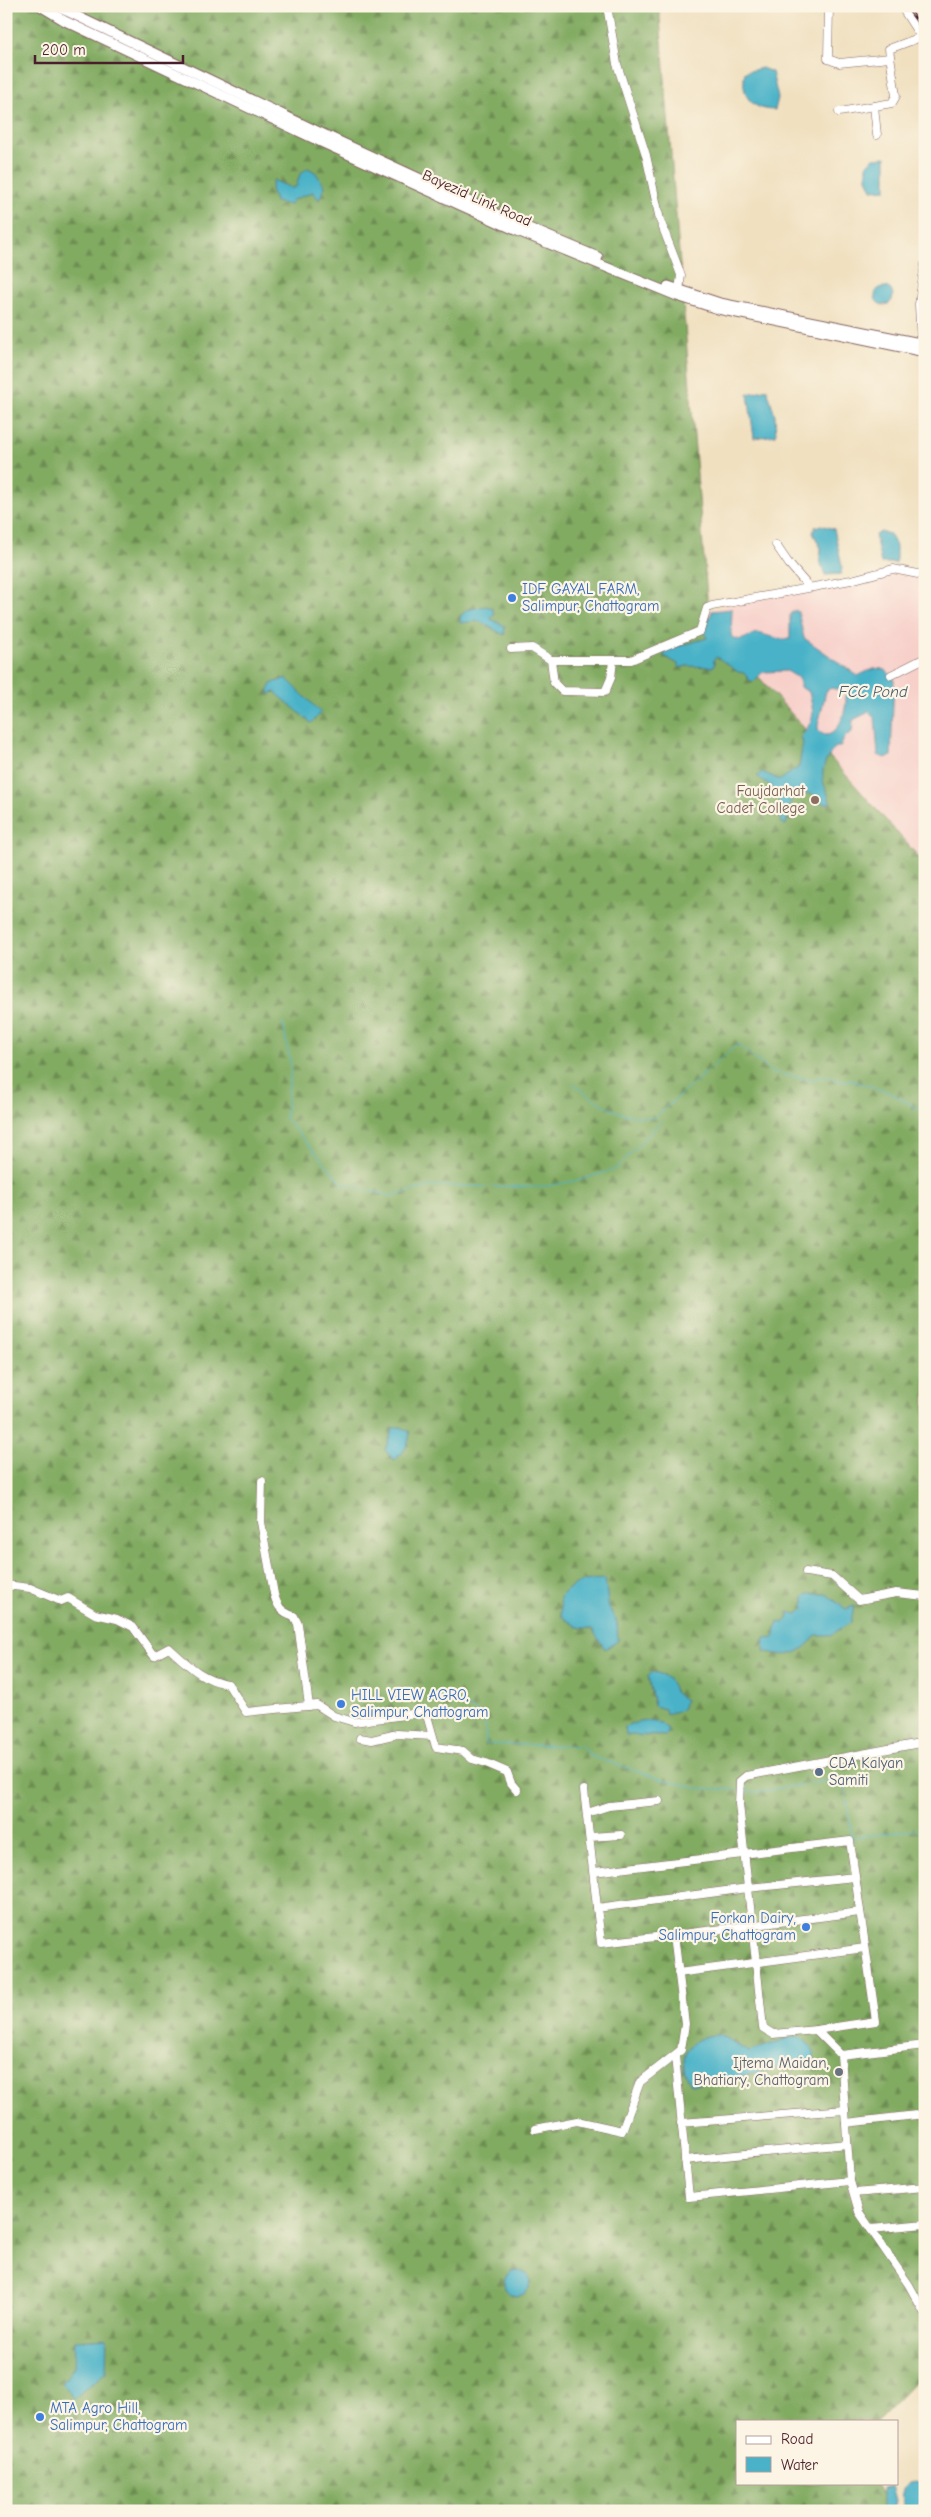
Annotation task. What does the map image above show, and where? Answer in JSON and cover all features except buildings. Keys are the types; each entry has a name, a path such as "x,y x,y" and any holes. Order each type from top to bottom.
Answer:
{"main road":[{"name":"Bayezid Link Road","path":"40,6 89,28 323,143 532,238 677,296 718,309 923,347"},
{"name":"Bayezid Link Road","path":"56,6 66,17"},
{"name":"Bayezid Link Road","path":"89,28 510,220 679,291 720,302 923,347"}],"street":[{"path":"607,6 617,64 646,155 660,220 680,275 679,291"},
{"path":"829,6 828,59 839,63 890,58"},
{"path":"839,112 892,103 896,96 889,49 921,37 901,6"},
{"path":"874,106 877,135"},
{"path":"923,347 919,304 925,264"},
{"path":"776,545 789,564 809,587"},
{"path":"511,649 532,648 550,660 630,660 700,631 707,608 851,580 893,569 918,574 925,573"},
{"path":"891,675 925,658"},
{"path":"550,660 554,683 562,691 594,693 605,692 611,678 612,660"},
{"path":"262,1481 261,1522 274,1594 277,1605 285,1613 294,1616 298,1624 298,1636 305,1664 309,1706"},
{"path":"806,1572 832,1576 859,1600 896,1593 925,1596"},
{"path":"6,1585 30,1588 61,1601 68,1598 95,1614 116,1619 133,1627 154,1656 169,1648 199,1675 213,1682 228,1684 246,1712 317,1705 334,1716 354,1722 426,1712 436,1747 463,1751 472,1759 507,1772 511,1783 517,1790"},
{"path":"360,1738 372,1740 397,1734 432,1736"},
{"path":"594,1872 744,1854 850,1841 876,2021 773,2034 763,2028 753,1926 748,1888 744,1854 738,1804 740,1781 746,1776 925,1742"},
{"path":"584,1790 601,1943 860,1912"},
{"path":"587,1813 609,1806 659,1802"},
{"path":"590,1838 621,1835"},
{"path":"597,1908 748,1888 855,1877"},
{"path":"535,2129 577,2121 622,2131 640,2082 682,2050 685,2024 674,1935"},
{"path":"678,1973 865,1948"},
{"path":"816,2030 841,2055 850,2181 859,2212 909,2285 925,2314"},
{"path":"841,2055 925,2045"},
{"path":"675,2056 688,2197 850,2181"},
{"path":"682,2124 845,2110"},
{"path":"846,2123 925,2114"},
{"path":"685,2160 847,2144"},
{"path":"854,2193 925,2187"},
{"path":"871,2229 925,2224"}],"shaded area":[{"name":"Faujdarhat Cadet College","path":"893,572 918,578 925,577 925,1028 673,643 708,610"}],"green space":[{"path":"6,6 659,6 709,621 925,864 925,2372 878,2420 736,2420 736,2484 875,2484 898,2511 6,2511"}],"water":[{"path":"762,68 772,72 778,98 775,110 759,107 754,104 749,100 744,88 745,72"},
{"path":"886,157 886,189 872,190 867,178 867,164 874,158"},
{"path":"308,168 315,172 325,186 319,200 313,192 293,200 290,205 275,202 271,189 273,180 291,188 296,187 300,174"},
{"path":"884,287 890,290 893,296 890,302 884,305 878,302 875,296 878,290"},
{"path":"767,389 775,415 776,435 754,438 748,394"},
{"path":"821,525 834,529 842,566 841,574 825,575 820,561 821,548 813,533 815,527"},
{"path":"881,532 890,534 896,546 896,563 881,563 875,535"},
{"path":"486,606 492,608 494,613 491,619 505,626 504,635 479,621 460,623 460,617 466,610"},
{"name":"FCC Pond","path":"732,609 731,636 735,638 742,639 758,633 779,639 790,639 790,614 795,610 798,612 804,638 858,676 877,668 890,674 894,679 891,756 885,758 878,755 875,717 869,712 853,720 852,732 845,737 840,747 836,747 832,751 823,769 823,779 830,804 822,803 812,794 797,792 791,799 786,825 781,823 779,799 771,786 757,776 762,772 780,780 799,767 803,742 801,737 812,716 809,692 800,687 800,679 787,671 763,672 754,681 750,681 744,673 738,672 717,657 713,660 715,664 713,667 687,666 679,668 678,664 664,656 665,650 707,638 705,633 712,611","holes":["831,688 844,691 846,705 840,723 830,734 824,735 818,730 818,725 826,691"]},
{"path":"286,678 321,713 311,723 275,692 268,694 271,684"},
{"path":"401,1427 410,1432 409,1437 405,1448 394,1460 385,1450 393,1428"},
{"path":"605,1579 609,1608 617,1622 618,1641 605,1649 592,1629 577,1627 561,1616 560,1597 580,1582"},
{"path":"808,1594 826,1594 846,1609 854,1606 851,1622 831,1635 816,1635 804,1647 793,1654 787,1655 764,1651 765,1638 774,1637 778,1622 784,1623 789,1618 788,1612 797,1614 804,1609 804,1598"},
{"path":"653,1672 661,1674 668,1679 673,1685 675,1693 685,1700 682,1710 666,1714 665,1709 654,1706 648,1676"},
{"path":"647,1721 661,1723 668,1730 666,1736 626,1735 625,1728 629,1724"},
{"path":"713,2035 720,2035 749,2052 788,2038 800,2037 813,2050 814,2058 811,2067 789,2065 729,2079 691,2084 684,2067 686,2052 690,2045 696,2041"},
{"path":"517,2270 526,2274 530,2283 526,2292 517,2296 508,2292 504,2283 508,2274"},
{"path":"107,2338 106,2372 73,2399 62,2383 74,2367 75,2340"},
{"path":"909,2483 922,2484 921,2497 919,2504 910,2510 904,2506 903,2494"},
{"path":"892,2486 896,2500 893,2511 883,2511 883,2488"}],"waterway":[{"path":"283,1023 291,1068 285,1118 342,1183 390,1196 432,1186 541,1187 580,1180 616,1169 663,1119"},
{"path":"573,1083 610,1109 629,1115 654,1118 738,1044 771,1072 811,1080 825,1076 842,1082 849,1079 891,1093 925,1113"},
{"path":"439,1702 464,1706 485,1718 486,1744 582,1746 590,1756 664,1780 695,1788 736,1790"},
{"path":"743,1791 755,1792 844,1778 852,1838 925,1828"}],"railway":[{"path":"906,6 925,32"}],"place":[{"name":"IDF GAYAL FARM, Salimpur, Chattogram","path":"512,598"},
{"name":"Faujdarhat Cadet College","path":"815,800"},
{"name":"HILL VIEW AGRO, Salimpur, Chattogram","path":"341,1704"},
{"name":"CDA Kalyan Samiti","path":"819,1772"},
{"name":"Forkan Dairy, Salimpur, Chattogram","path":"806,1927"},
{"name":"Ijtema Maidan, Bhatiary, Chattogram","path":"839,2072"},
{"name":"MTA Agro Hill, Salimpur, Chattogram","path":"40,2417"}]}
